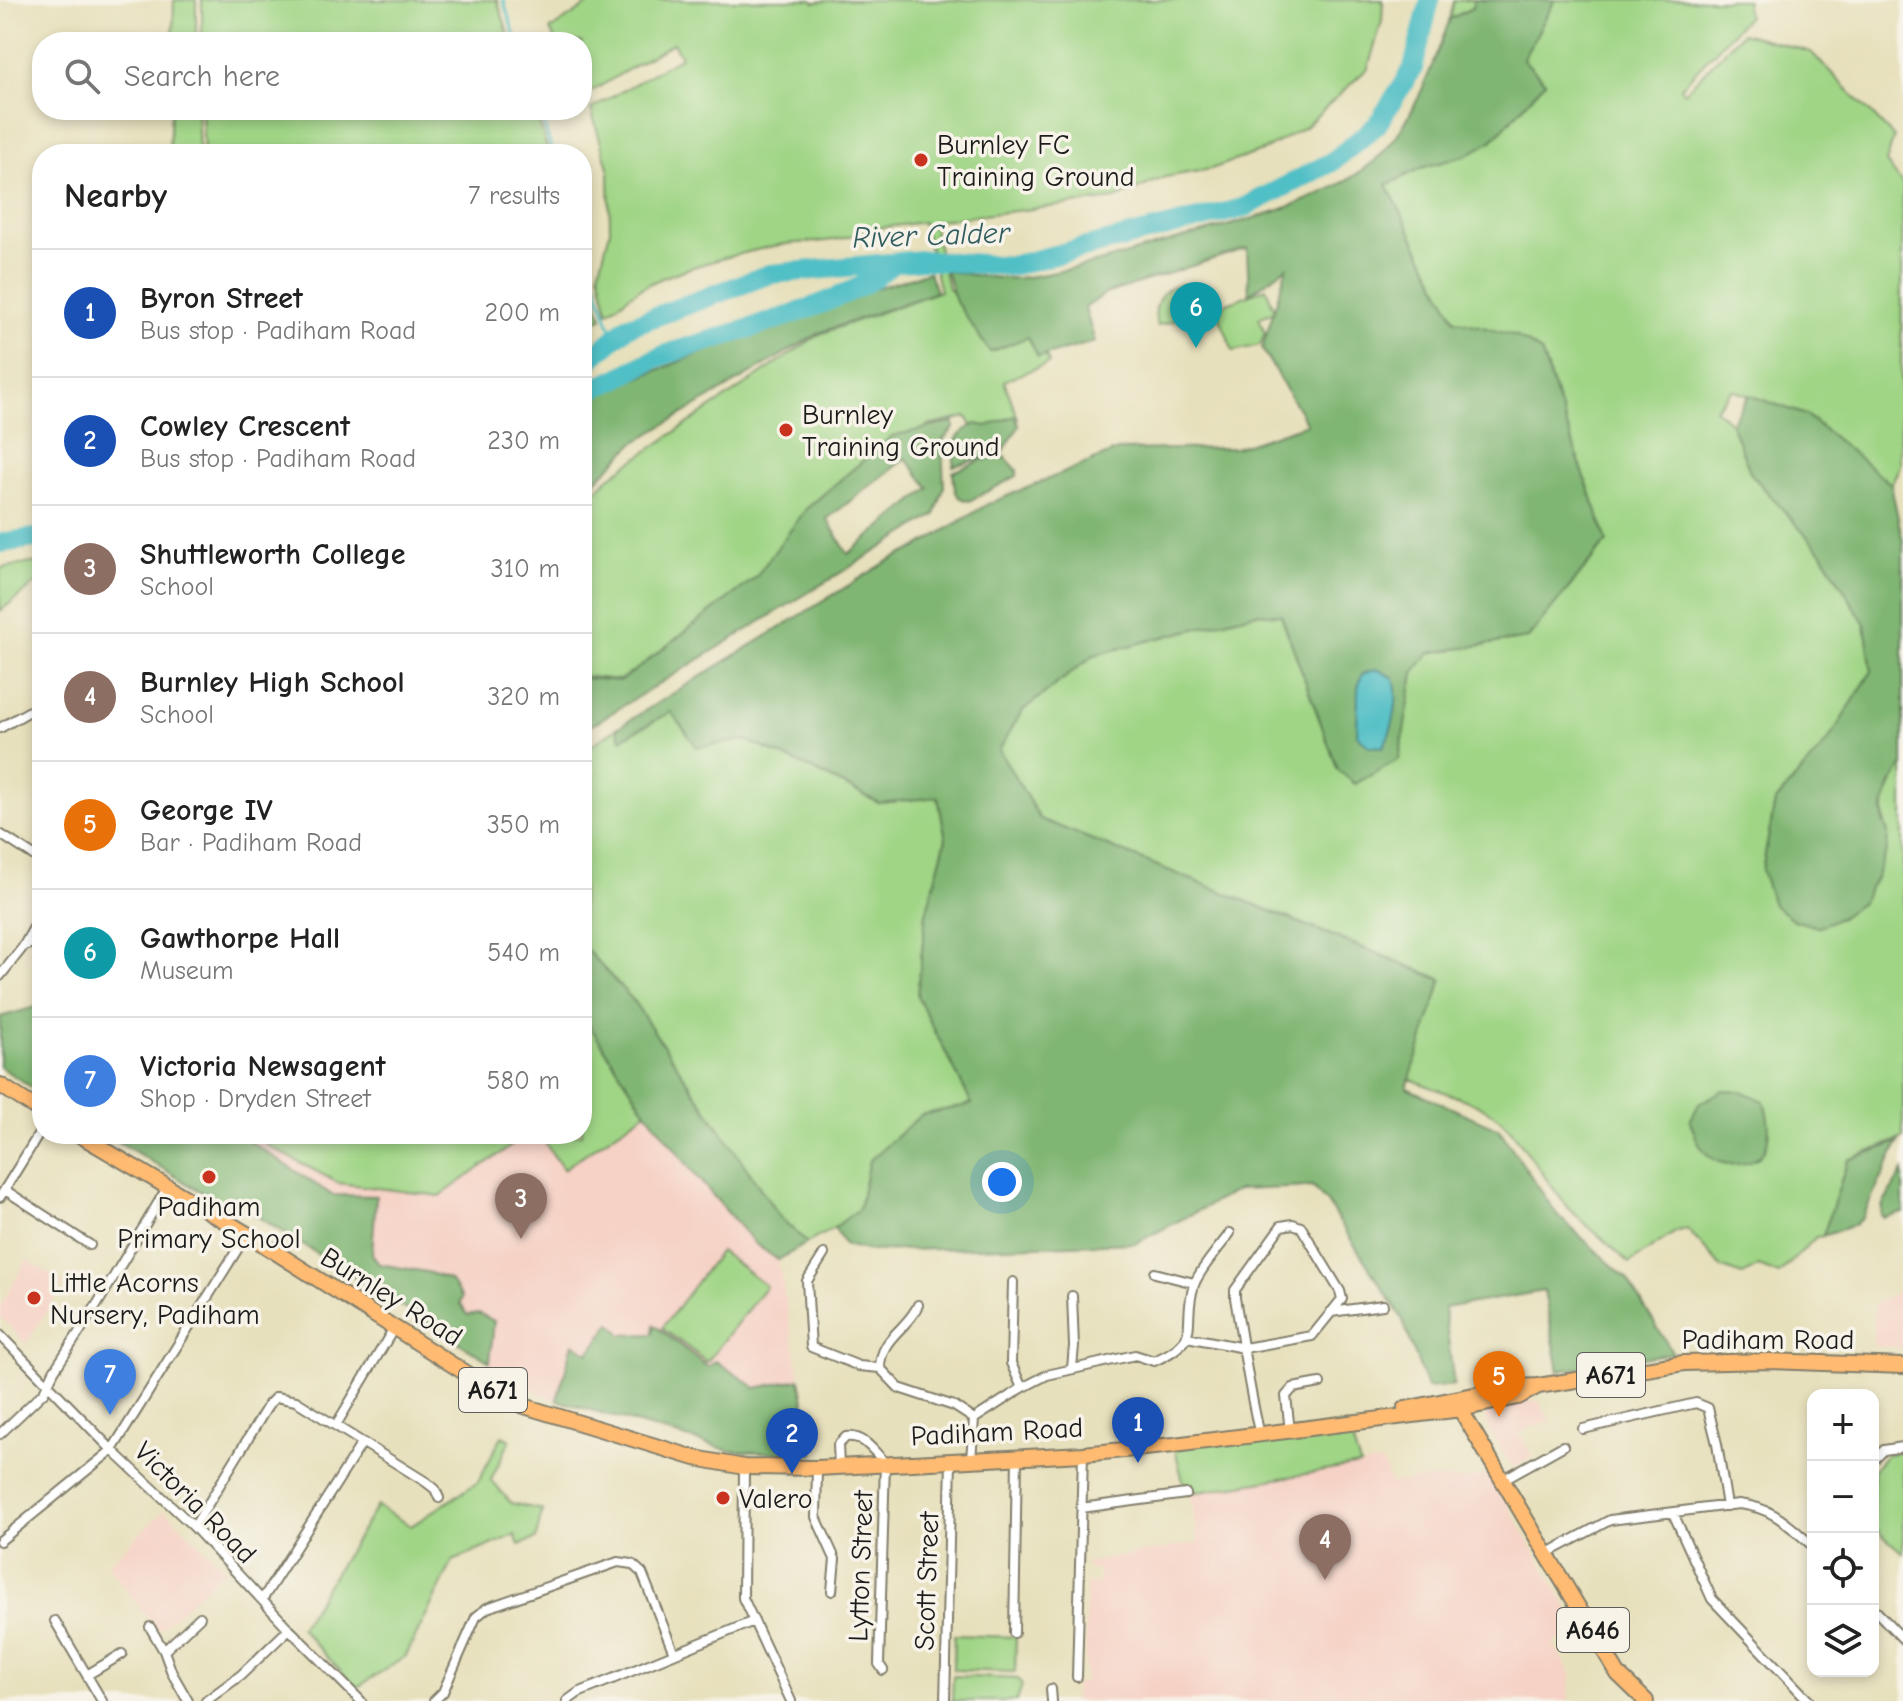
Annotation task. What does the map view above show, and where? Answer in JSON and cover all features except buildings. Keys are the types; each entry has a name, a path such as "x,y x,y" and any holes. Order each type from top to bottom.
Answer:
{"main road":[{"path":"0,1085 32,1106"},
{"name":"Burnley Road","path":"94,1144 247,1234 524,1406 695,1458 744,1467"},
{"name":"Padiham Road","path":"744,1467 817,1468 1083,1454 1260,1435 1347,1425 1457,1404 1518,1397 1538,1386 1684,1363 1770,1361 1903,1366"},
{"name":"A646","path":"1457,1404 1618,1674 1646,1701"}],"street":[{"path":"0,728 32,710"},
{"path":"0,834 32,854"},
{"path":"0,976 32,931"},
{"path":"23,947 32,944"},
{"path":"33,1144 2,1194 90,1245"},
{"path":"0,1434 44,1392 167,1188"},
{"path":"1187,1337 1244,1348 1312,1336 1342,1299 1301,1227 1293,1224 1281,1226 1235,1290 1244,1348 1260,1435"},
{"path":"974,1419 1047,1375 1135,1355 1154,1361 1176,1352 1187,1337 1194,1283 1230,1233"},
{"path":"0,1541 112,1450 247,1234"},
{"path":"824,1254 807,1281 811,1347 859,1366 880,1368 899,1388 954,1406 974,1419"},
{"path":"1155,1273 1194,1283"},
{"path":"1013,1282 1011,1363 1022,1388"},
{"path":"1072,1296 1072,1368"},
{"path":"880,1368 880,1358 896,1330 914,1314 918,1305"},
{"path":"1331,1313 1383,1305"},
{"path":"336,1425 394,1328"},
{"name":"Victoria Road","path":"1,1338 194,1527 361,1701"},
{"path":"1290,1431 1286,1396 1293,1388 1320,1383"},
{"path":"194,1527 276,1397 296,1401 336,1425 426,1482 435,1489 439,1498"},
{"path":"1583,1429 1696,1403 1708,1408 1727,1506"},
{"path":"971,1460 974,1419"},
{"path":"839,1466 838,1445 846,1437 856,1436 885,1463"},
{"path":"262,1600 362,1443"},
{"path":"1504,1479 1563,1446"},
{"path":"1879,1448 1884,1450 1903,1447"},
{"path":"1879,1455 1884,1450"},
{"path":"1077,1677 1083,1454"},
{"path":"1014,1633 1017,1458"},
{"name":"Scott Street","path":"945,1701 951,1461"},
{"name":"Lytton Street","path":"883,1670 879,1664 885,1463"},
{"path":"744,1467 743,1598 791,1701"},
{"path":"817,1468 816,1517 835,1559 832,1591"},
{"path":"1081,1508 1186,1494"},
{"path":"1548,1553 1610,1520 1727,1506 1758,1507 1774,1513 1807,1541"},
{"path":"1673,1513 1712,1599 1809,1701"},
{"path":"434,1701 443,1692 476,1617 487,1608 618,1562 632,1564 642,1573 674,1653"},
{"path":"1879,1614 1903,1639"},
{"path":"164,1651 200,1617"},
{"path":"55,1621 102,1701"},
{"path":"567,1701 578,1693 754,1621"},
{"path":"150,1627 188,1701"},
{"path":"206,1701 241,1675 289,1629"},
{"path":"87,1675 122,1654"},
{"path":"1051,1689 1052,1701"}],"shaded area":[{"path":"592,1029 646,1112 697,1177 754,1243 778,1260 814,1454 731,1451 557,1400 498,1376 489,1362 247,1210 223,1205 122,1144 592,1144"},
{"path":"27,1260 64,1283 26,1344 0,1316 0,1306"},
{"path":"1903,1289 1903,1347 1873,1346 1875,1304"},
{"path":"1539,1401 1550,1421 1519,1432 1532,1457 1513,1468 1490,1431 1483,1413 1513,1402"},
{"path":"1382,1462 1391,1483 1445,1478 1452,1481 1490,1475 1581,1631 1553,1643 1571,1674 1568,1701 1074,1701 1075,1684 1085,1683 1086,1584 1099,1583 1098,1570 1086,1568 1086,1563 1198,1543 1190,1490"},
{"path":"165,1510 225,1569 158,1631 107,1564"}],"green space":[{"path":"174,0 196,0 196,32 173,32"},
{"path":"202,0 497,0 508,32 202,32"},
{"name":"Burnley FC Training Ground","path":"595,0 1383,0 1382,21 1368,68 1305,127 1262,151 1211,169 1165,177 1115,199 932,221 948,288 959,299 1035,330 1049,363 1004,381 1018,418 988,429 974,429 967,417 927,426 907,447 830,507 760,592 619,680 592,677 592,494 615,473 820,334 940,291 923,222 864,230 834,240 779,245 706,263 634,292 608,312 599,272 610,231 609,171 592,108 681,57 673,43 592,91 592,32 550,30"},
{"path":"1454,0 1474,0 1472,8 1450,19"},
{"path":"1474,0 1555,0 1523,59 1545,82 1493,140 1467,155 1421,168 1387,185 1455,320 1516,336 1541,352 1607,541 1528,638 1429,653 1414,673 1399,759 1355,784 1338,770 1281,615 1256,613 1094,655 1022,711 999,750 1040,819 1442,980 1407,1088 1499,1129 1558,1216 1627,1279 1673,1353 1559,1371 1544,1291 1444,1308 1454,1385 1427,1388 1402,1318 1326,1201 1312,1187 1238,1190 1136,1243 870,1251 845,1245 834,1228 859,1209 869,1161 921,1115 972,1104 917,996 926,914 946,839 938,797 879,803 746,740 697,747 671,712 621,739 617,728 890,560 918,547 988,504 1118,450 1235,448 1307,424 1262,349 1287,267 1249,294 1247,248 1105,294 1085,308 1095,342 1038,357 1028,337 990,352 956,302 946,271 1009,278 1057,272 1249,220 1329,190 1353,177 1387,148 1410,114 1450,19 1472,8"},
{"path":"1555,0 1747,0 1745,7 1748,16 1680,88 1684,93 1742,33 1811,52 1894,137 1886,162 1903,185 1900,466 1891,484 1806,415 1732,390 1715,409 1731,423 1751,474 1822,553 1865,624 1872,671 1828,741 1775,802 1763,870 1888,833 1884,806 1903,765 1903,1138 1848,1160 1823,1236 1816,1237 1779,1274 1759,1266 1743,1275 1722,1268 1687,1229 1677,1231 1629,1263 1567,1207 1511,1130 1497,1116 1476,1104 1409,1079 1442,979 1040,819 999,750 1022,711 1094,655 1256,613 1281,615 1338,770 1399,758 1414,672 1429,653 1528,638 1607,541 1541,352 1516,336 1455,320 1387,185 1421,168 1467,155 1493,140 1545,82 1523,59"},
{"path":"171,120 197,120 199,144 169,144"},
{"path":"202,120 538,120 546,144 204,144"},
{"path":"929,272 936,292 819,333 634,443 592,484 592,396 828,303"},
{"path":"1181,284 1203,288 1217,307 1266,288 1275,311 1259,318 1265,333 1260,345 1233,351 1216,307 1157,326 1159,299"},
{"path":"592,287 602,318 592,322"},
{"path":"1749,395 1806,415 1891,484 1903,542 1903,765 1891,784 1883,808 1883,821 1888,833 1887,850 1875,880 1861,903 1840,918 1817,927 1794,920 1773,905 1762,870 1775,802 1828,741 1872,671 1865,624 1822,553 1751,474 1731,423"},
{"path":"1015,416 1019,426 1003,452 953,466 957,438 965,430 976,424 987,426"},
{"path":"954,422 954,428 942,441 944,488 935,515 592,725 592,679 621,681 755,578 806,509 892,436","holes":["906,458 929,488 848,554 827,519"]},
{"path":"1005,457 1017,470 1017,476 969,501 957,494 953,472 982,460"},
{"path":"32,563 32,586 0,611 0,568"},
{"path":"671,711 697,747 746,740 879,803 938,797 946,839 926,914 917,996 972,1104 921,1115 869,1161 859,1209 807,1243 779,1216 632,999 592,956 592,745 617,728 621,739"},
{"path":"592,956 632,999 779,1216 807,1243 778,1260 754,1243 646,1112 592,1029"},
{"path":"32,1008 32,1088 0,1067 0,1017"},
{"path":"592,1029 646,1112 563,1169 546,1144 592,1144"},
{"path":"1723,1090 1741,1091 1764,1101 1769,1133 1767,1142 1758,1158 1749,1162 1729,1164 1714,1160 1701,1147 1690,1121 1699,1104"},
{"path":"1899,1142 1862,1218 1854,1225 1823,1236 1848,1160"},
{"path":"122,1144 254,1144 332,1195 376,1196 372,1254 379,1264 427,1272 450,1280 462,1298 460,1303 467,1315 479,1313 494,1321 490,1362 247,1210 223,1205"},
{"path":"265,1144 514,1144 440,1196 338,1183"},
{"path":"1903,1171 1903,1213 1884,1218 1881,1216 1882,1206"},
{"path":"720,1251 766,1286 707,1362 662,1328"},
{"path":"611,1323 622,1335 653,1334 654,1325 708,1367 716,1361 756,1388 800,1379 814,1454 731,1451 557,1400 573,1343 589,1353"},
{"path":"1347,1425 1360,1465 1186,1494 1174,1445"},
{"path":"502,1436 510,1440 491,1480 511,1503 542,1510 536,1539 519,1545 515,1535 453,1561 406,1656 356,1688 300,1628 377,1506 411,1526 478,1482"},
{"path":"1903,1452 1903,1553 1879,1532 1879,1463 1887,1454"},
{"path":"954,1635 1016,1637 1015,1672 953,1670"},
{"path":"953,1676 1018,1679 1022,1685 1017,1701 952,1701"}],"water":[{"path":"1377,669 1394,678 1396,686 1395,713 1383,747 1369,746 1357,735 1358,688 1362,674"}],"waterway":[{"path":"503,0 514,32"},
{"name":"River Calder","path":"592,358 627,327 770,274 922,260 1011,266 1243,208 1332,162 1377,125 1413,68 1430,0"},
{"path":"542,120 550,144"},
{"path":"592,388 667,354 836,298 868,282 894,263"},
{"path":"592,272 614,339"},
{"name":"River Calder","path":"0,543 32,538"}],"place":[{"name":"Burnley FC Training Ground","path":"921,160"},
{"name":"Gawthorpe Hall","path":"1196,348"},
{"name":"Burnley Training Ground","path":"786,430"},
{"name":"Padiham Primary School","path":"209,1177"},
{"name":"Shuttleworth College","path":"521,1239"},
{"name":"Little Acorns Nursery, Padiham","path":"34,1298"},
{"name":"Victoria Newsagent","path":"110,1415"},
{"name":"George IV","path":"1499,1417"},
{"name":"Byron Street","path":"1138,1463"},
{"name":"Cowley Crescent","path":"792,1474"},
{"name":"Valero","path":"723,1498"},
{"name":"Burnley High School","path":"1325,1580"}]}
